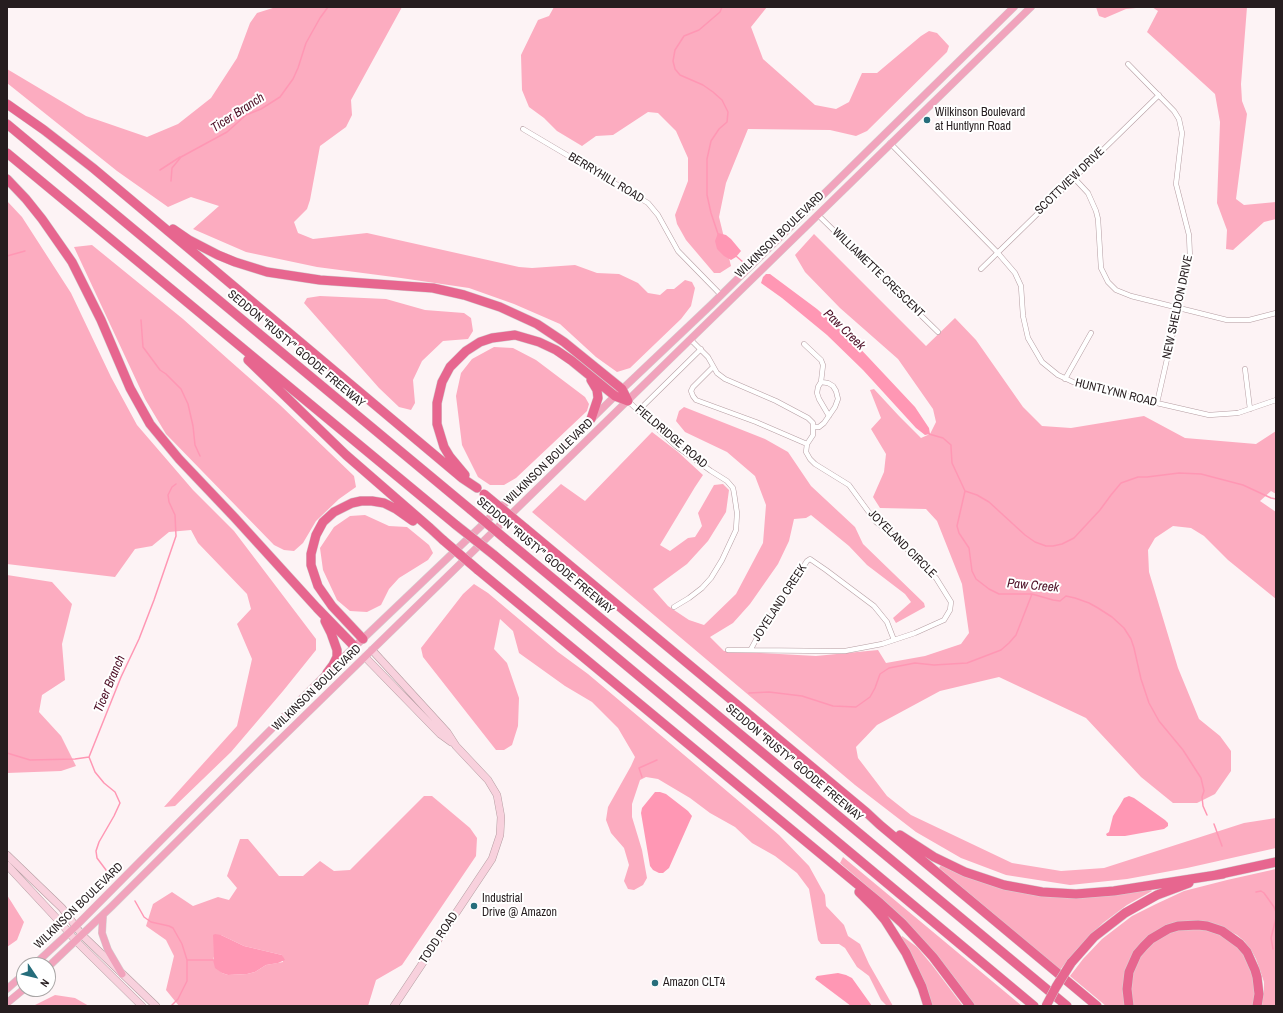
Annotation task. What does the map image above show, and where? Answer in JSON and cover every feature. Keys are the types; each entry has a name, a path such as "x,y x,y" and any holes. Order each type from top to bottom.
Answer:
{"highway":[{"path":"7,104 44,130 132,201 444,463 477,488 1097,1006"},
{"name":"SEDDON \"RUSTY\" GOODE FREEWAY","path":"7,124 1067,1006"},
{"path":"7,153 207,320 494,555 1034,1006"},
{"path":"7,179 42,219 72,262 101,320 130,388 150,424 174,454 355,647"},
{"path":"132,201 173,230 205,248 235,262 267,272 320,280 433,288 464,295 518,314 552,334 579,354 628,401"},
{"path":"207,320 346,455 443,540 880,903 933,957 970,1006"},
{"path":"477,488 450,457 444,447 437,424 437,403 442,382 450,367 472,347 485,340 498,336 515,335 531,338 552,347 587,374 618,392"},
{"path":"587,374 597,390 598,398 591,419"},
{"path":"363,639 325,597 314,576 311,565 312,549 316,535 323,522 342,507 352,503 372,501 384,503 396,509 443,540"},
{"path":"317,608 331,633 337,650 334,665 327,673"},
{"path":"866,812 920,849 949,865 984,879 1023,889 1059,893 1094,893 1114,891 1222,874 1276,862"},
{"path":"840,869 842,875 874,907 898,940 915,970 928,1006"},
{"path":"1046,1006 1071,963 1094,937 1109,925 1143,902 1175,888 1222,874"},
{"path":"1129,1006 1127,989 1129,972 1144,946 1150,939 1168,929 1178,926 1198,924 1228,935 1240,944 1247,952 1256,970 1259,994 1256,1006"}],"main road":[{"name":"WILKINSON BOULEVARD","path":"42,957 75,927 327,673 618,392 721,295 1014,7"},
{"name":"WILKINSON BOULEVARD","path":"56,960 890,143 1031,7"},
{"path":"835,183 842,190"},
{"path":"652,377 674,349 720,302 722,299 721,295"},
{"path":"363,639 372,650"},
{"path":"355,647 365,657"},
{"path":"103,915 102,933 108,950 122,974"},
{"path":"7,989 16,981"},
{"path":"7,1003 16,996"}],"street":[{"name":"NEW SHELDON DRIVE","path":"1128,64 1178,116 1182,133 1176,184 1189,235 1190,245 1188,269 1157,403"},
{"name":"SCOTTVIEW DRIVE","path":"981,268 1158,95"},
{"name":"BERRYHILL ROAD","path":"523,129 648,203 658,215 678,251 721,295"},
{"name":"HUNTLYNN ROAD","path":"890,143 997,252 1015,273 1019,280 1022,293 1025,328 1032,346 1042,362 1048,368 1065,379 1087,387 1209,414 1228,414 1250,409 1276,400"},
{"path":"1074,178 1088,193 1096,211 1101,265 1108,282 1116,290 1122,294 1219,318 1249,320 1276,313"},
{"name":"WILLIAMETTE CRESCENT","path":"818,215 938,332"},
{"path":"1065,379 1091,334"},
{"path":"690,339 708,357 713,367 716,373 724,380 754,391 808,418 813,423 814,427 807,444 756,422 696,400 691,392 693,387 713,367"},
{"path":"804,344 821,360 823,365 821,382 817,392 819,400 829,416"},
{"path":"638,411 701,349"},
{"path":"1245,369 1250,409"},
{"path":"814,427 819,427 824,423 835,407 838,399 833,386 828,383 821,382"},
{"name":"FIELDRIDGE ROAD","path":"628,401 676,446 727,481 733,488 737,512 736,530 722,560 711,578 702,588 674,607"},
{"name":"JOYELAND CIRCLE","path":"807,444 806,452 810,459 815,464 849,485 876,522 893,535 936,578 951,602 950,610 944,620 894,640"},
{"name":"JOYELAND CREEK","path":"751,649 807,561 810,559 874,606 887,622 894,640"},
{"path":"728,650 751,649 771,651 832,651 864,648 894,640"},
{"name":"TODD ROAD","path":"372,650 447,732 456,746"},
{"name":"TODD ROAD","path":"365,657 440,734 456,746 484,775 496,791 501,817 498,844 488,866 394,1006"},
{"path":"7,855 62,908 82,935 156,1006"},
{"path":"7,865 76,941 140,1004"}],"shaded area":[{"path":"276,7 402,7 351,100 352,115 346,127 320,146 307,209 294,222 298,233 313,239 367,233 519,267 532,268 575,265 597,273 619,274 638,283 648,293 660,295 667,289 674,289 685,280 692,282 695,288 691,306 681,319 630,368 617,372 596,357 560,324 514,304 469,288 317,267 246,252 193,229 219,206 191,197 168,207 117,171 7,83 7,69 86,116 147,137 178,124 211,98 237,58 250,23 257,13"},
{"path":"554,7 767,7 751,27 763,59 815,105 836,109 849,102 862,73 877,73 929,31 937,33 949,46 947,52 867,131 856,136 830,130 748,129 726,183 719,217 731,266 720,273 714,273 686,240 677,224 675,215 688,181 688,158 676,131 658,113 648,112 613,135 596,136 582,146 557,131 544,118 529,107 522,90 521,55 538,20 549,16"},
{"path":"1096,7 1146,7 1126,9 1105,18 1099,16"},
{"path":"1152,7 1247,7 1241,84 1242,101 1247,114 1236,199 1244,205 1276,202 1276,219 1264,222 1233,250 1226,249 1227,230 1217,203 1220,122 1215,94 1147,32 1158,11"},
{"path":"7,201 22,217 71,293 111,377 137,425 193,490 234,531 316,639 316,650 283,691 231,752 175,806 164,807 237,726 252,659 237,624 251,609 247,594 198,543 191,530 169,532 152,546 135,549 115,577 7,564"},
{"path":"718,233 726,235 741,251 736,257 731,260 717,249 715,241"},
{"path":"814,234 926,346 955,318 976,340 1023,407 1042,426 1071,428 1144,416 1185,438 1256,444 1276,431 1276,494 1271,491 1260,501 1276,512 1276,599 1228,560 1204,536 1191,528 1173,526 1155,538 1148,550 1149,572 1178,668 1199,719 1220,736 1231,751 1231,771 1215,794 1197,803 1173,803 1141,777 1086,718 999,677 940,691 877,725 856,747 858,758 887,796 911,815 1012,863 1061,871 1104,868 1244,823 1276,818 1276,848 1187,868 1127,879 1070,885 1006,875 961,858 916,832 855,785 532,512 561,484 585,501 652,432 678,452 703,475 660,545 670,551 688,538 695,537 702,526 698,513 714,485 723,484 729,490 726,512 708,541 687,564 653,589 668,606 689,620 704,625 736,594 763,543 766,505 755,476 727,452 685,432 676,421 679,411 684,407 765,439 788,452 811,486 855,527 863,544 924,603 925,607 896,623 893,618 911,602 905,594 867,565 849,546 811,515 806,518 794,519 789,541 778,564 750,604 733,623 710,637 724,651 816,656 878,650 886,663 925,656 961,644 969,633 962,584 937,521 926,509 880,508 873,497 884,472 886,454 871,429 881,418 870,390 874,389 921,438 930,434 936,422 933,409 898,359 840,308 805,272 795,255"},
{"path":"92,245 183,319 280,405 354,476 356,487 339,499 316,521 303,543 294,551 284,550 274,545 166,434 145,399 74,247"},
{"path":"766,274 770,274 817,309 854,342 915,407 929,428 930,434 925,435 916,428 863,370 827,335 782,298 761,283"},
{"path":"320,296 386,299 425,310 464,313 471,318 473,331 468,339 443,341 422,361 413,380 415,403 411,410 399,407 379,388 304,303 307,298"},
{"path":"494,347 513,348 536,360 585,397 589,404 587,411 516,478 504,485 490,485 478,477 462,445 456,396 461,373 472,359"},
{"path":"365,515 389,526 407,527 429,545 433,553 428,560 399,578 389,589 381,605 367,612 350,611 337,600 323,570 320,548 334,527 350,516"},
{"path":"7,575 52,582 72,604 62,644 65,680 42,695 39,712 61,736 76,766 61,771 7,773"},
{"path":"474,584 488,593 558,652 588,674 779,835 809,866 825,895 826,906 844,925 848,936 860,944 869,964 893,1006 887,1006 881,1000 869,976 857,967 845,948 839,944 821,944 818,940 809,889 797,873 775,856 752,843 735,827 710,813 690,798 658,779 646,777 640,780 632,804 632,817 642,850 647,878 643,885 634,890 628,889 624,881 629,865 624,848 611,833 606,820 608,807 635,757 618,728 592,702 565,686 519,653 513,631 500,619 494,649 507,663 519,698 518,726 512,745 504,750 496,750 423,657 421,648 463,594"},
{"path":"655,792 666,794 688,811 692,816 669,868 663,873 653,870 650,866 641,813 642,808"},
{"path":"424,796 432,796 470,828 477,838 476,856 402,965 376,980 368,1006 179,1006 166,990 174,956 166,940 146,926 153,904 172,892 193,906 218,897 229,900 237,888 227,876 240,839 248,839 279,876 303,876 320,861 334,871 350,870","holes":["221,935 244,946 282,955 283,962 266,965 255,972 247,974 228,975 222,973 213,960"]},
{"path":"1129,796 1165,820 1168,823 1168,826 1164,829 1125,836 1107,836 1106,834 1109,832 1113,816 1124,798"},
{"path":"843,857 1022,1006 975,1006 928,945 883,900 840,863"},
{"path":"941,865 1045,896 1080,898 1107,896 1150,889 1152,891 1127,905 1103,923 1078,948 1060,970 939,868"},
{"path":"1276,869 1276,1006 1261,1006 1264,992 1264,982 1256,959 1244,941 1237,935 1221,927 1178,923 1135,953 1126,1006 1106,1006 1070,976 1083,959 1102,939 1132,916 1184,891"},
{"path":"7,895 24,922 17,940 7,947"},
{"path":"1189,928 1202,929 1223,936 1235,944 1243,954 1255,980 1255,1006 1132,1006 1130,992 1133,973 1145,949 1163,936 1175,931"},
{"path":"213,935 221,935 244,946 282,955 285,960 266,965 255,972 247,974 228,975 222,973 215,968 213,960"},
{"path":"902,936 917,947 963,1006 931,1006 901,940"},
{"path":"838,973 852,978 872,1006 851,1006 815,979 817,976"},
{"path":"56,995 75,998 89,1006 33,1006 51,997 56,997"}],"waterway":[{"name":"Ticer Branch","path":"171,181 172,168 181,157 227,132 246,115 261,109 280,97 293,79 306,43 328,7"},
{"name":"Paw Creek","path":"718,234 707,195 707,159 711,141 719,129 727,122 728,112 722,100 713,92 703,85 680,75 675,69 673,61 675,50 684,36 699,30 720,12 722,7"},
{"path":"160,170 180,157"},
{"path":"7,256 25,251"},
{"name":"Paw Creek","path":"736,256 743,262"},
{"name":"Ticer Branch","path":"141,320 143,347 160,370 181,389 188,404 193,426 195,445 200,456"},
{"name":"Paw Creek","path":"929,434 943,438 951,445 952,463 965,491 957,526 959,533 969,548 972,571 976,579 989,589 999,594 1032,594 1060,601 1066,596 1075,598 1098,608 1112,617 1124,628 1131,639 1141,679 1149,703 1159,721 1183,750 1201,778 1204,791 1202,797 1203,806 1207,815"},
{"path":"965,491 977,495 989,502 1025,535 1035,542 1046,546 1062,544 1074,538 1100,510 1121,483 1138,477 1179,473 1201,474 1243,485 1276,499"},
{"name":"Ticer Branch","path":"112,878 97,858 96,851 99,842 120,803 115,792 104,783 95,772 89,757 121,677 139,639 176,536 175,515 169,502 168,495 172,487 176,484"},
{"path":"749,693 769,692 802,696 833,706 856,707 870,697 880,674 889,668 915,663 934,665 967,663 1001,650 1016,635 1032,594"},
{"path":"7,753 30,760 75,759 89,757"},
{"path":"642,777 639,768 657,760"},
{"name":"Paw Creek","path":"1214,824 1222,846"},
{"name":"Paw Creek","path":"1256,892 1261,891 1264,893 1276,912"},
{"name":"Ticer Branch","path":"135,901 144,917 151,922 173,928 182,944 187,960 187,981 178,999 171,1006"},
{"name":"Paw Creek","path":"1273,949 1271,938 1276,918"},
{"path":"187,960 213,960"}],"place":[{"name":"Wilkinson Boulevard at Huntlynn Road","path":"927,120"},
{"name":"Industrial Drive @ Amazon","path":"474,906"},
{"name":"Amazon CLT4","path":"655,983"}]}
